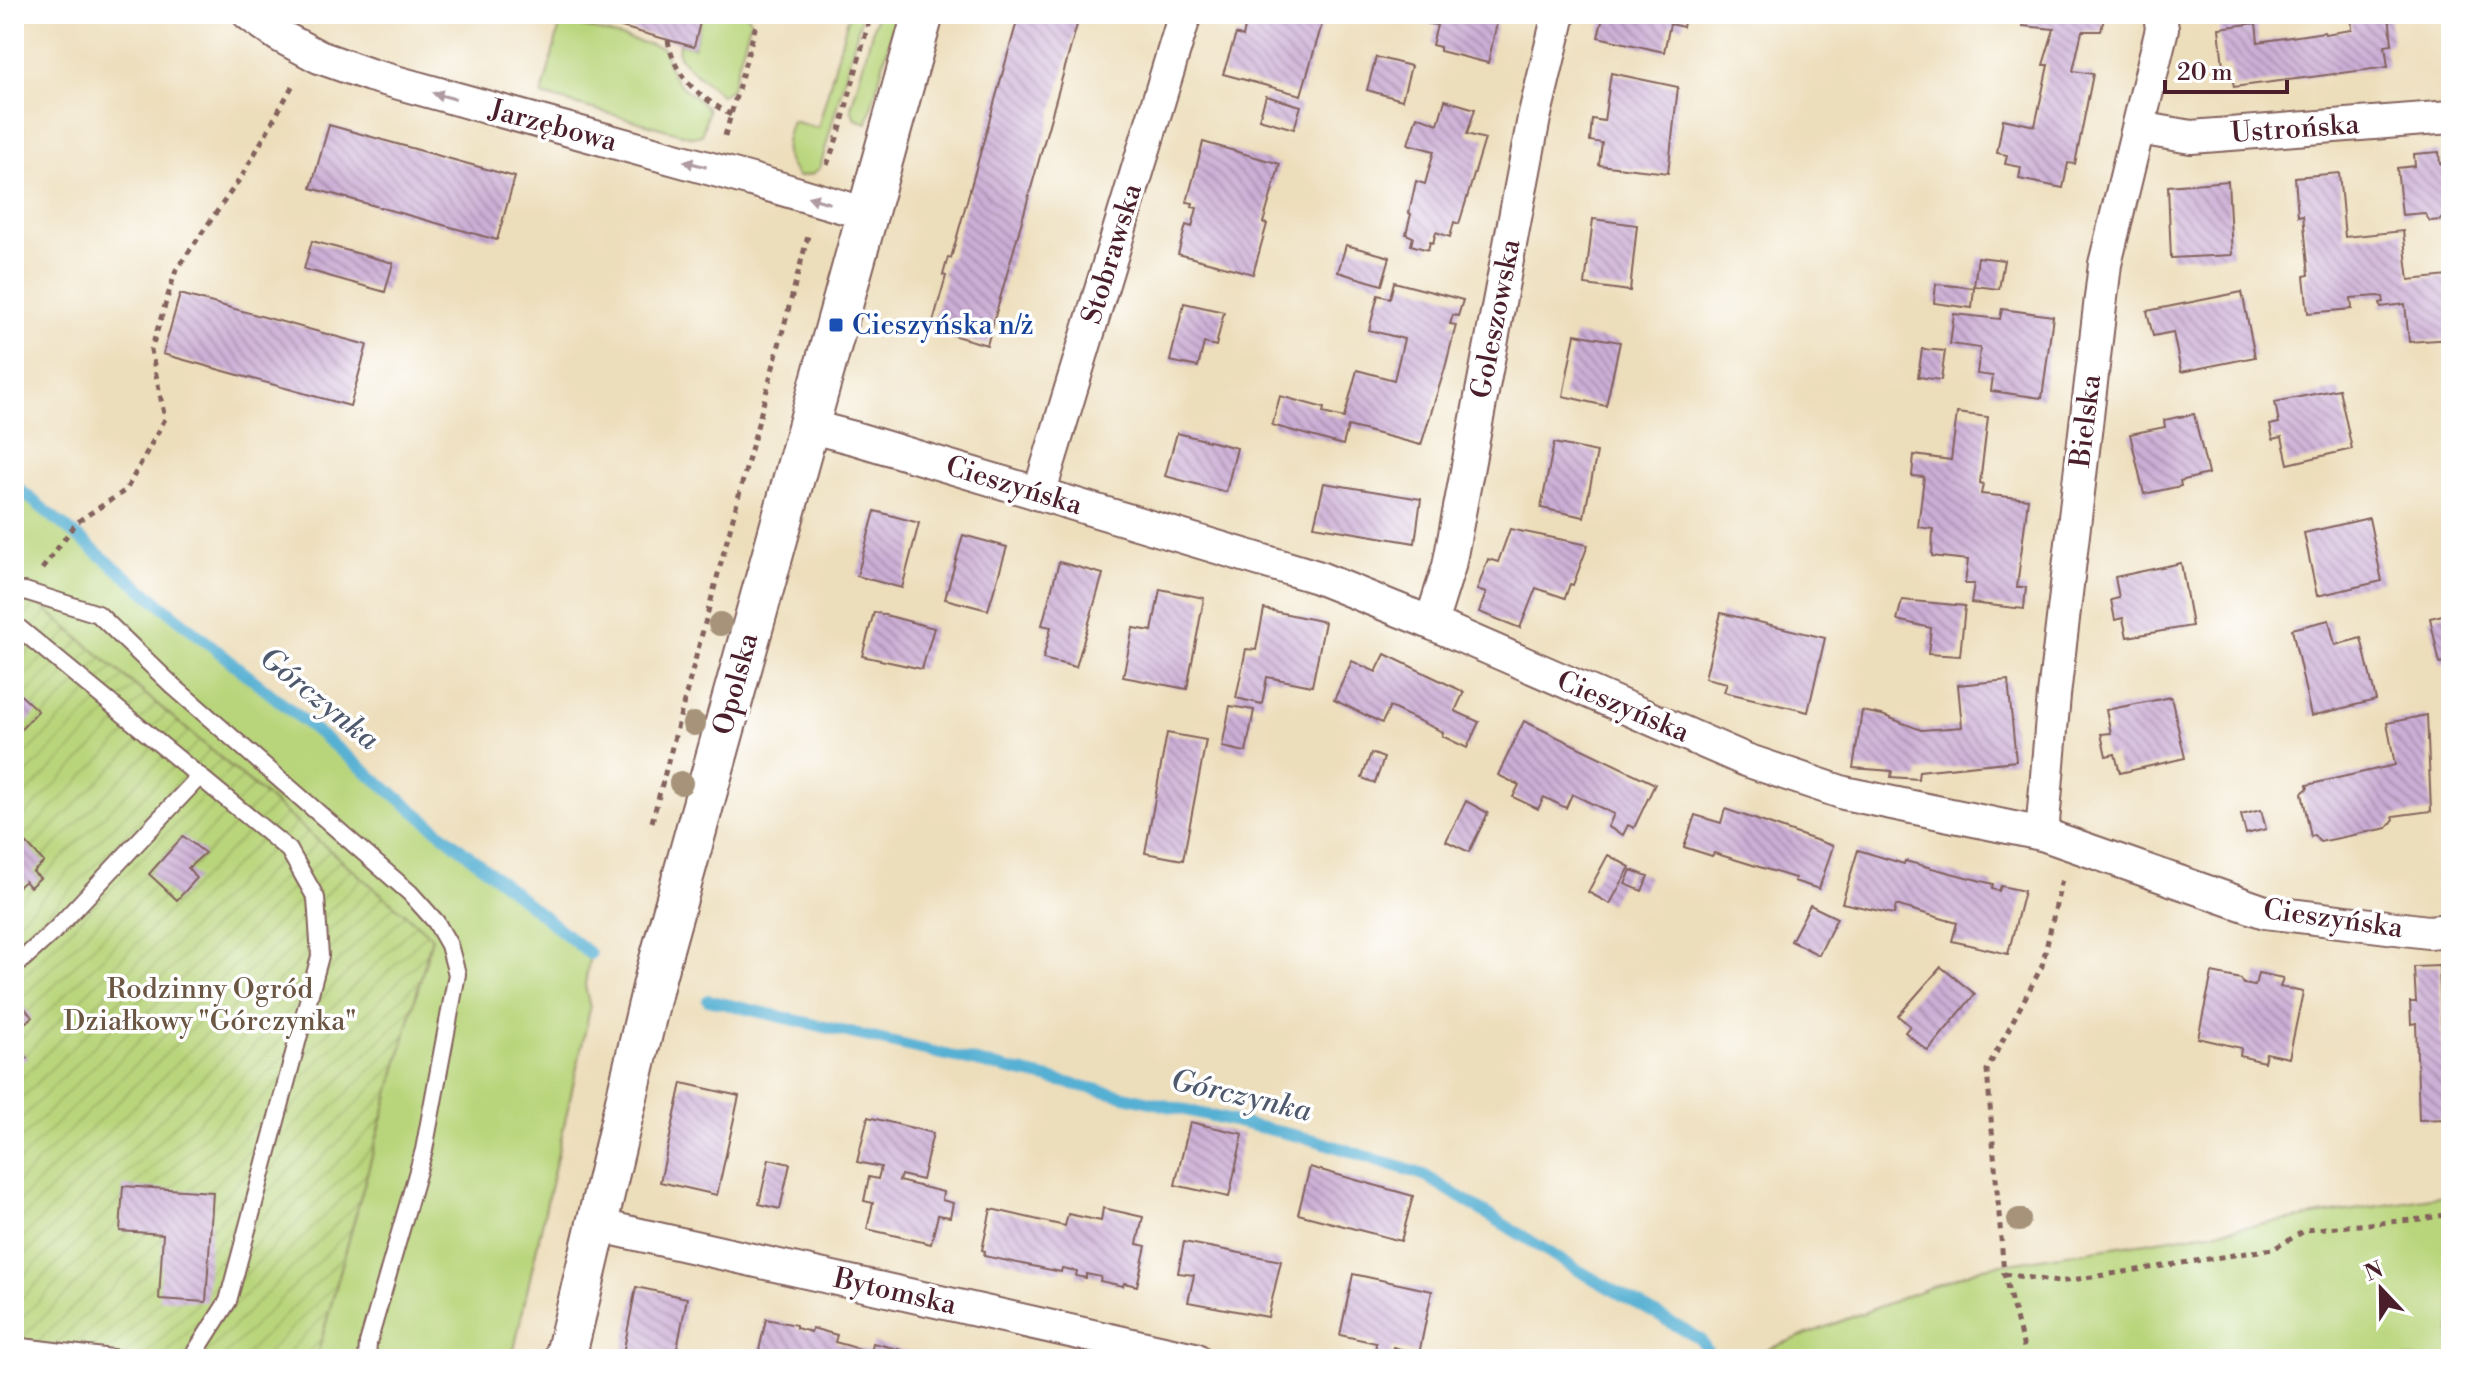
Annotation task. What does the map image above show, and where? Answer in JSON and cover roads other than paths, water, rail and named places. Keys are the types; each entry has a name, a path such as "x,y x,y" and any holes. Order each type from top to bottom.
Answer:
{"street":[{"name":"Jarzębowa","path":"249,14 280,36 311,52 370,75 867,214"},
{"name":"Opolska","path":"565,1359 656,974 923,14"},
{"name":"Stobrawska","path":"1039,494 1185,14"},
{"name":"Goleszowska","path":"1431,623 1449,566 1534,118 1559,14"},
{"name":"Bielska","path":"2056,839 2059,648 2105,264 2162,29 2160,14"},
{"name":"Ustrońska","path":"2139,128 2191,137 2451,117"},
{"name":"Cieszyńska","path":"808,426 1317,577 1431,623 1746,760 1844,793 2056,839 2265,912 2428,932 2451,930"},
{"name":"Bytomska","path":"596,1225 1195,1359"}],"lane":[{"path":"25,591 98,614 173,686 410,893 436,922 449,945 457,974 432,1114 368,1343 367,1359"},
{"path":"14,624 289,850 316,898 320,956 228,1301 191,1359"},
{"path":"14,967 55,930 200,776"},
{"path":"14,1346 120,1359"}],"waterway":[{"name":"Górczynka","path":"14,485 590,954"},
{"name":"Górczynka","path":"708,1000 1315,1140 1424,1175 1576,1269 1700,1339 1712,1359"}],"place":[{"name":"Cieszyńska n/ż","path":"836,325"}],"park label":[{"name":"Rodzinny Ogród Działkowy \"Górczynka\"","path":"210,1005"}]}
